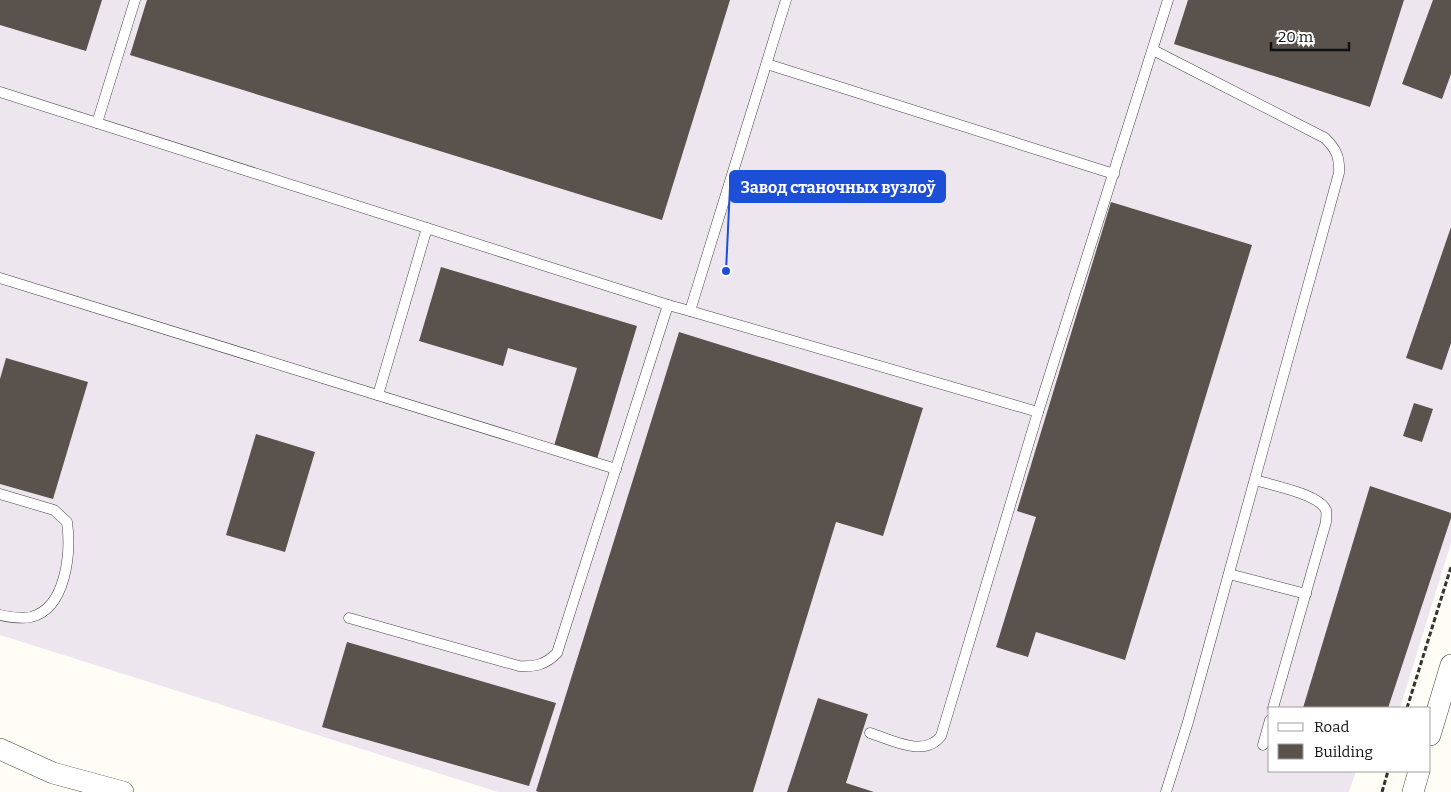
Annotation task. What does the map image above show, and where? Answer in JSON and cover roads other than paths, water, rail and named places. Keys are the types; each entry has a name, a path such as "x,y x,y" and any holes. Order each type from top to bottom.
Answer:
{"street":[{"path":"1431,732 1451,666"},
{"path":"0,750 53,773 123,792"},
{"path":"1412,792 1419,772"}],"lane":[{"path":"97,123 135,0"},
{"path":"690,311 786,0"},
{"path":"870,733 916,747 925,747 936,743 941,736 1038,412 1168,0"},
{"path":"1153,50 1325,138 1335,147 1340,161 1339,173 1255,480 1188,722 1166,792"},
{"path":"767,64 1114,174"},
{"path":"0,92 668,305 1038,412"},
{"path":"378,395 427,228"},
{"path":"0,278 616,469"},
{"path":"349,618 519,666 535,667 549,661 557,654 668,305"},
{"path":"1255,480 1309,496 1319,502 1326,511 1326,522 1273,707"},
{"path":"0,494 54,510 67,522 70,543 67,569 58,592 49,607 31,617 0,615"},
{"path":"1229,574 1306,594"},
{"path":"1263,745 1268,727"}],"place":[{"name":"Завод станочных вузлоў","path":"726,271"}]}
